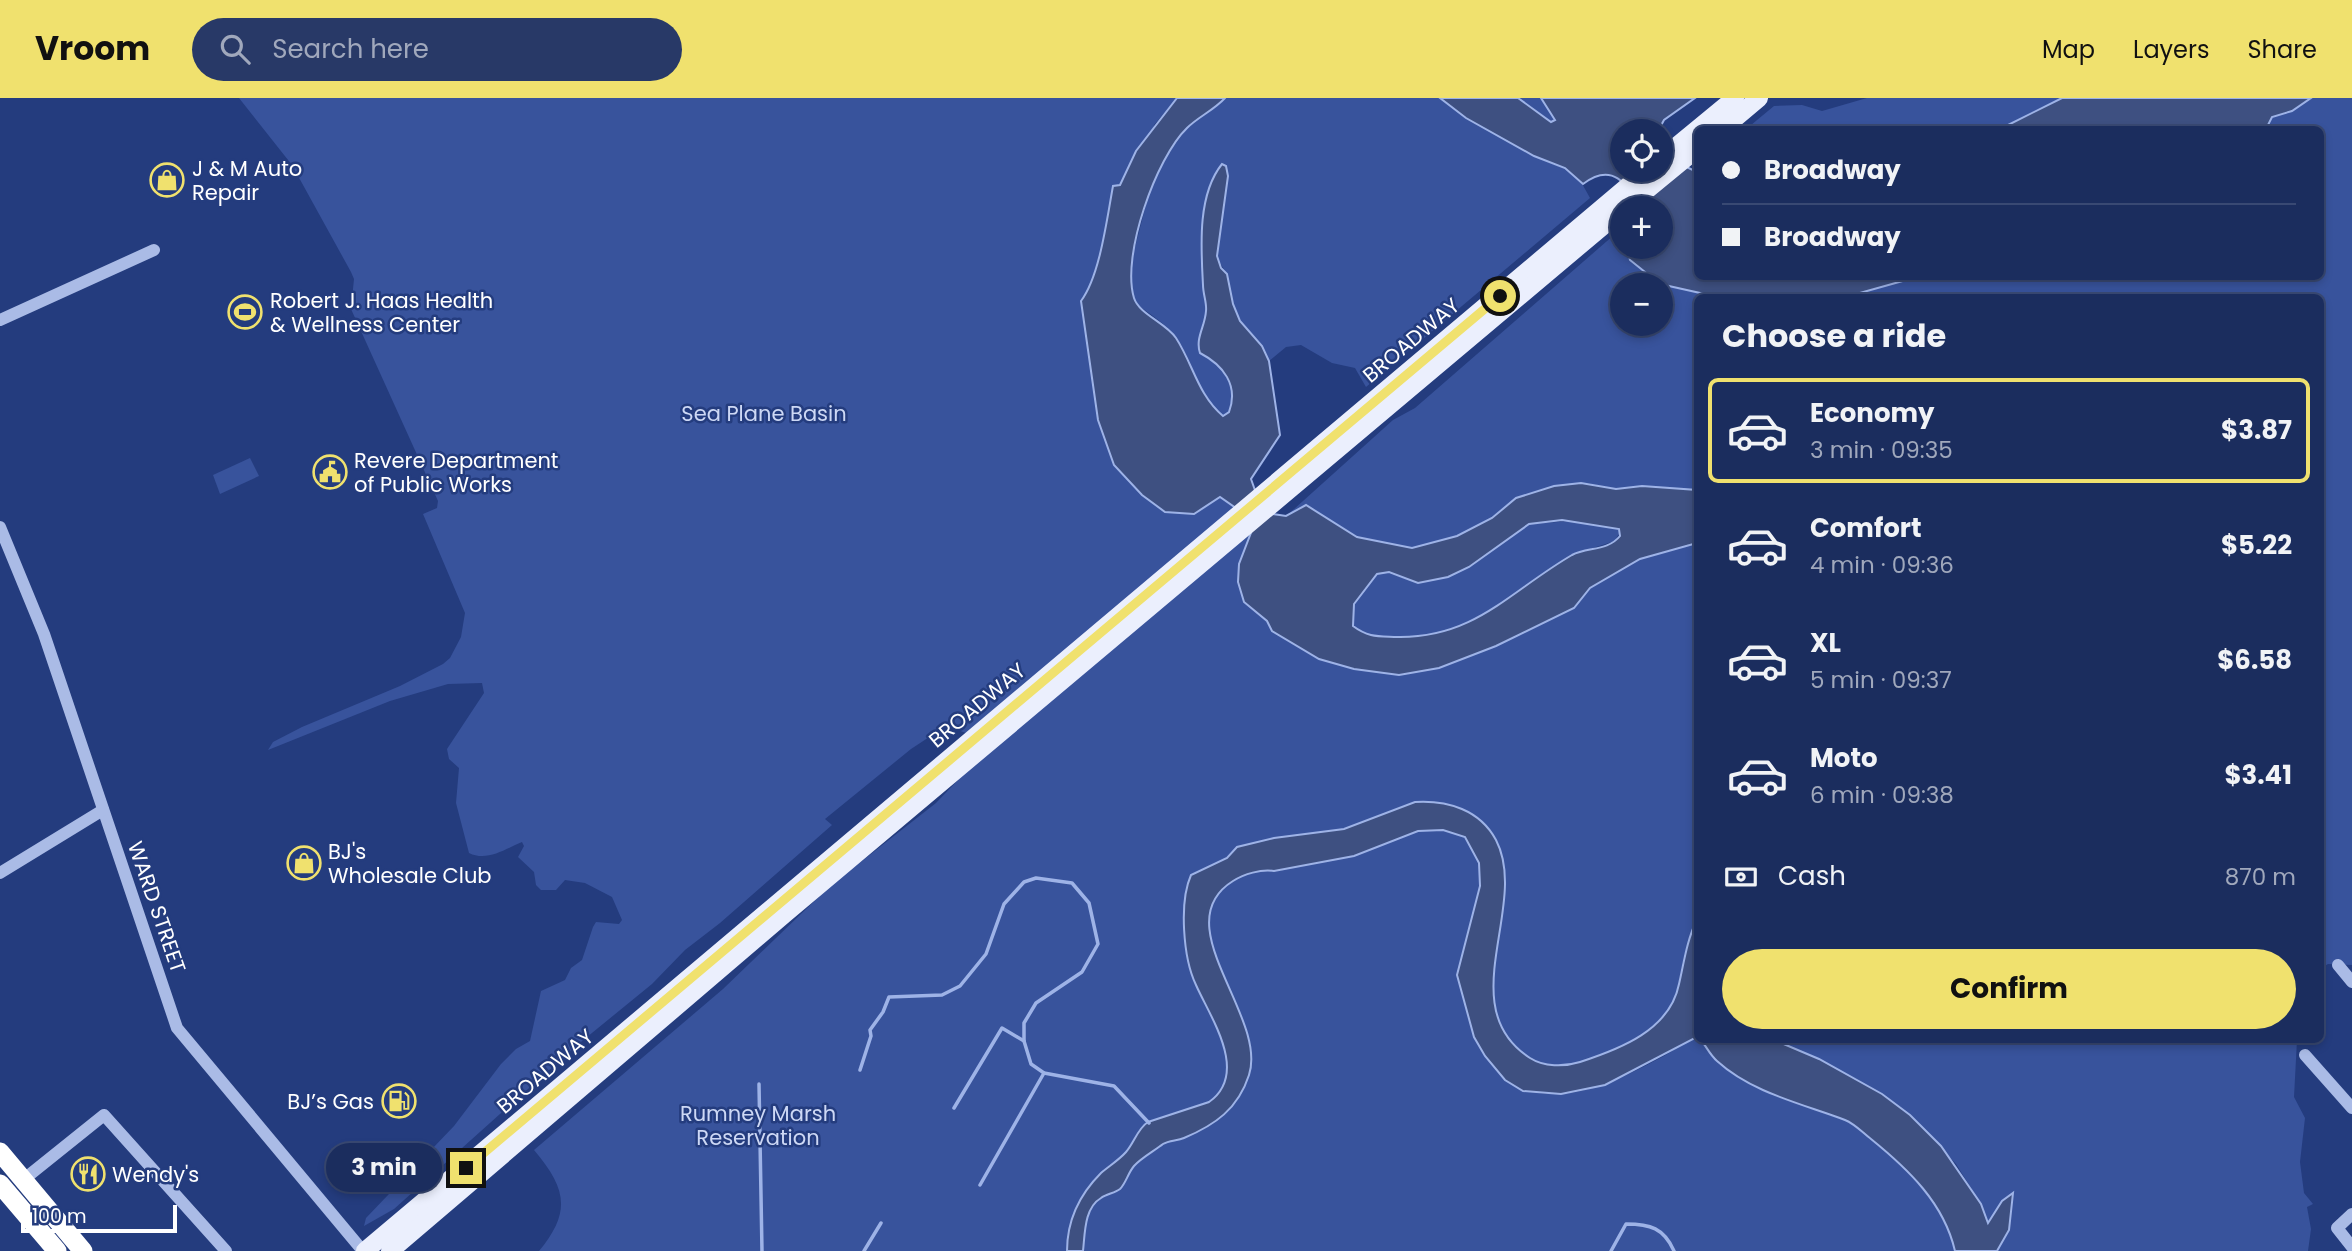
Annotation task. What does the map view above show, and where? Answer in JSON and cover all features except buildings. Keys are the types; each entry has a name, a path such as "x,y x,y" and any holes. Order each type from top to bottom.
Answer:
{"highway":[{"path":"0,1152 83,1251"},
{"path":"2,1193 57,1251"}],"main road":[{"path":"1707,126 1735,98"},
{"path":"1726,126 1759,98"},
{"path":"1632,196 1694,139"},
{"name":"BROADWAY","path":"390,1251 1265,500 1610,215"},
{"name":"BROADWAY","path":"364,1251 1241,521"}],"street":[{"path":"0,320 154,250"},
{"name":"WARD STREET","path":"0,527 5,552 44,634 177,1028 364,1251"},
{"path":"0,873 103,810"},
{"path":"2338,965 2352,982"},
{"path":"2305,1055 2352,1108"},
{"path":"23,1180 104,1115 226,1251"},
{"path":"2352,1214 2337,1228 2352,1247"}],"green space":[{"name":"Sea Plane Basin","path":"239,98 1177,98 1154,125 1134,251 1149,193 1163,161 1187,128 1225,98 1440,98 1466,118 1534,156 1570,171 1580,180 1590,198 1366,387 1355,368 1332,363 1301,345 1286,347 1269,361 1262,346 1243,325 1233,304 1227,274 1218,260 1218,234 1224,200 1222,164 1208,191 1202,222 1206,313 1201,333 1206,346 1229,381 1232,401 1229,412 1223,416 1214,406 1175,336 1137,304 1134,297 1129,324 1274,529 1267,589 1376,647 1394,636 1368,634 1353,626 1353,610 1363,587 1382,571 1418,583 1448,577 1469,567 1529,524 1573,521 1621,530 1615,541 1574,554 1484,614 1599,581 1640,559 1694,544 1694,931 1687,947 1676,993 1666,1015 1658,1024 1627,1043 1594,1058 1558,1066 1541,1064 1526,1058 1513,1046 1510,1083 1530,1091 1550,1094 1589,1089 1628,1074 1694,1038 1694,1043 1703,1043 1733,1073 1772,1095 1847,1121 1884,1148 1909,1170 1927,1191 1952,1228 1955,1251 539,1251 557,1224 561,1200 553,1176 534,1150 723,989 830,886 936,803 979,758 966,733 946,726 911,749 825,819 832,825 720,923 685,950 652,984 576,1046 394,1209 364,1226 366,1218 454,1126 501,1064 516,1049 530,1041 541,991 565,980 571,968 582,960 596,922 619,924 622,920 612,897 585,883 565,880 556,890 541,890 536,885 534,872 518,857 524,846 522,842 489,855 469,853 456,803 459,768 449,759 447,749 484,693 482,683 448,684 390,701 268,750 273,742 302,727 400,686 443,664 450,658 461,637 465,613 423,514 437,508 438,501 351,309 354,279 292,165"},
{"path":"1518,98 1541,98 1555,120 1546,122"},
{"path":"1867,98 2062,98 2006,126 1750,126 1774,106 1802,105 1822,111"},
{"path":"2311,98 2352,98 2352,965 2324,966 2324,294 1856,294 1903,280 2324,280 2324,126 2268,126 2272,117 2292,111"},
{"path":"1610,238 1610,259 1640,259 1651,273 1610,273 1610,336 1673,336 1673,287 1705,294 1694,294 1694,490 1642,486 1616,489 1587,483 1423,554 1367,542 1305,505 1283,519 1393,420 1415,408"},
{"path":"250,458 259,476 220,494 213,475"},
{"path":"1780,1043 2297,1043 2294,1097 2305,1118 2300,1162 2304,1193 2313,1204 2307,1207 2311,1229 2308,1251 1997,1251 2009,1230 2012,1200 1988,1223 1981,1204 1956,1164 1910,1115 1857,1079"}],"shaded area":[{"path":"1177,98 1225,98 1187,128 1164,161 1144,208 1132,258 1131,280 1137,304 1176,338 1214,408 1223,416 1229,412 1232,393 1227,377 1216,363 1200,353 1199,348 1206,308 1202,255 1204,206 1214,177 1222,164 1226,166 1228,176 1217,256 1221,268 1227,274 1233,304 1240,321 1262,346 1269,361 1280,435 1251,479 1256,493 1273,514 1286,516 1306,505 1357,537 1412,548 1457,536 1492,518 1516,498 1554,486 1581,483 1616,489 1642,486 1694,490 1694,544 1640,559 1590,588 1574,608 1496,646 1439,668 1399,675 1354,669 1319,659 1272,631 1267,621 1244,602 1238,582 1239,564 1252,530 1243,513 1220,497 1194,514 1165,512 1142,495 1114,465 1098,420 1081,301 1098,262 1113,186 1120,185 1136,151","holes":["1562,520 1619,529 1620,536 1610,544 1572,555 1491,610 1449,630 1425,635 1385,637 1369,634 1353,626 1354,604 1377,574 1389,572 1418,583 1448,577 1469,567 1529,524"]},
{"path":"1440,98 1518,98 1551,122 1555,120 1541,98 1695,98 1665,119 1610,119 1610,175 1593,178 1583,184 1565,168 1534,156 1466,118"},
{"path":"2062,98 2311,98 2292,111 2272,117 2268,126 2006,126"},
{"path":"1673,155 1680,164 1694,171 1694,280 1906,280 1856,294 1705,294 1673,287 1673,273 1646,273 1630,259 1673,259 1673,196 1632,196 1622,182 1673,182"},
{"path":"1415,802 1427,802 1462,809 1481,821 1489,830 1496,840 1504,866 1505,894 1493,984 1496,1012 1507,1037 1530,1058 1548,1065 1574,1064 1627,1044 1654,1025 1674,1000 1694,927 1694,1039 1605,1085 1561,1094 1523,1091 1505,1080 1485,1056 1474,1037 1457,975 1480,886 1479,863 1465,837 1443,830 1418,831 1354,856 1247,874 1233,881 1215,899 1209,921 1213,946 1245,1026 1251,1051 1249,1075 1244,1087 1232,1106 1215,1121 1184,1138 1165,1143 1137,1163 1120,1189 1095,1202 1091,1208 1086,1222 1083,1251 1067,1251 1072,1218 1086,1190 1126,1152 1141,1128 1148,1122 1209,1102 1221,1090 1226,1076 1227,1061 1223,1045 1196,985 1188,960 1184,915 1191,875 1227,858 1237,847 1274,838 1344,829"},
{"path":"1703,1043 1781,1043 1819,1059 1882,1094 1910,1115 1941,1146 1981,1204 1988,1223 2002,1201 2013,1193 2009,1230 1997,1251 1955,1251 1942,1217 1923,1188 1898,1162 1859,1129 1845,1120 1762,1090 1731,1072 1712,1056"}],"waterway":[{"path":"860,1070 871,1036 870,1030 883,1012 889,997 942,995 960,986 986,954 1004,904 1024,882 1036,878 1072,883 1089,903 1098,944 1082,972 1036,1003 1024,1023 1024,1041 1031,1064 1044,1073 1114,1086 1149,1123"},
{"path":"954,1108 1002,1028 1024,1041"},
{"path":"980,1185 1044,1073"},
{"path":"759,1084 762,1251"},
{"path":"864,1251 881,1223"},
{"path":"1611,1251 1626,1224 1649,1226 1661,1232 1674,1251"}],"place":[{"name":"J & M Auto Repair","path":"167,180"},
{"name":"Robert J. Haas Health & Wellness Center","path":"245,312"},
{"name":"Revere Department of Public Works","path":"330,472"},
{"name":"BJ's Wholesale Club","path":"304,863"},
{"name":"BJ’s Gas","path":"399,1101"},
{"name":"Wendy's","path":"88,1174"}],"route":[{"path":"466,1168 899,800 1500,296"}],"park label":[{"name":"Rumney Marsh Reservation","path":"758,1125"}]}
